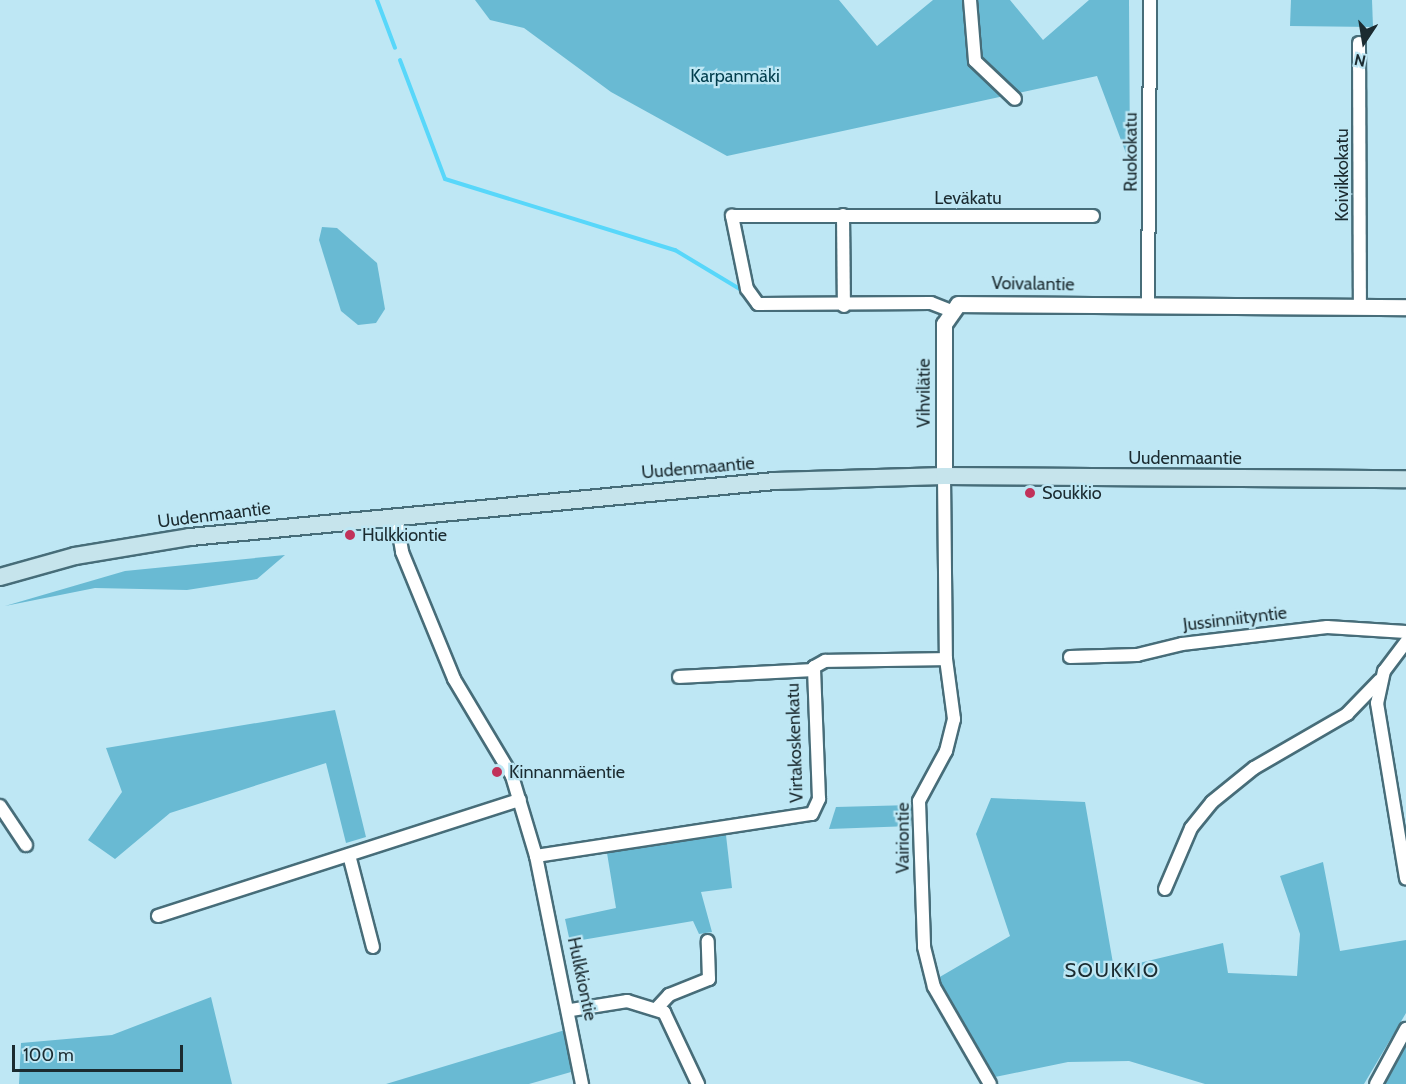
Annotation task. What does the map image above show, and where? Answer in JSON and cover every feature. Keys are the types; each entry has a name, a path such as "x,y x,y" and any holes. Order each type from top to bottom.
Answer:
{"main road":[{"name":"Uudenmaantie","path":"0,577 127,546 714,486 944,476 1406,478"}],"street":[{"path":"970,0 975,61 1015,99"},
{"name":"Ruokokatu","path":"1148,304 1150,0"},
{"name":"Koivikkokatu","path":"1359,43 1360,307"},
{"path":"843,215 844,306"},
{"name":"Voivalantie","path":"732,216 753,300 765,306 931,303 950,310 969,303 1406,307"},
{"name":"Leväkatu","path":"732,216 1094,216"},
{"name":"Vihvilätie","path":"944,476 944,324 950,310"},
{"name":"Vairiontie","path":"944,476 946,659 953,730 926,781 918,813 924,947 934,987 990,1084"},
{"name":"Hulkkiontie","path":"396,517 402,552 454,679 512,776 520,800 536,856 571,1010 582,1084"},
{"name":"Jussinniityntie","path":"1070,657 1137,655 1182,644 1327,627 1406,632"},
{"path":"1165,889 1191,828 1212,802 1254,768 1347,714 1380,681 1406,642"},
{"name":"Virtakoskenkatu","path":"536,856 812,814 819,799 813,670 825,661 946,659"},
{"path":"679,677 813,670"},
{"path":"1380,681 1378,727 1406,879"},
{"path":"158,916 520,800"},
{"path":"0,807 26,845"},
{"path":"349,855 373,947"},
{"path":"657,1008 669,995 709,979 708,941"},
{"path":"571,1010 616,1001 657,1008 675,1026 698,1084"},
{"path":"1376,1084 1406,1029"}],"green space":[{"name":"Karpanmäki","path":"475,0 839,0 877,46 933,0 1010,0 1043,40 1089,0 1129,0 1130,164 1097,76 727,156 611,92 524,28 490,20"},
{"path":"1291,0 1372,0 1373,27 1290,26"},
{"path":"322,227 337,228 377,263 385,309 376,323 358,325 341,311 319,240"},
{"path":"285,555 257,579 187,590 95,588 5,606 125,571"},
{"path":"335,710 366,837 346,843 326,763 170,813 115,859 88,840 122,792 106,748"},
{"path":"991,798 1085,802 1114,969 1223,943 1228,973 1297,976 1300,934 1280,876 1323,862 1340,951 1406,940 1406,1013 1364,1084 1205,1084 1129,1061 1068,1062 995,1077 985,1070 938,978 1010,936 976,834"},
{"path":"912,805 911,826 829,829 836,807"},
{"path":"726,835 732,888 701,892 712,932 699,934 693,921 570,942 565,919 616,908 607,853"},
{"path":"211,997 232,1084 19,1084 21,1043 112,1035"},
{"path":"565,1030 571,1072 529,1084 386,1084"},
{"path":"1406,1046 1406,1084 1385,1084"}],"waterway":[{"path":"377,0 395,48"},
{"path":"400,60 445,179 675,250 743,291"}],"place":[{"name":"Soukkio","path":"1030,493"},
{"name":"Hulkkiontie","path":"350,535"},
{"name":"Kinnanmäentie","path":"497,772"}],"district":[{"name":"SOUKKIO","path":"1112,970"}]}
